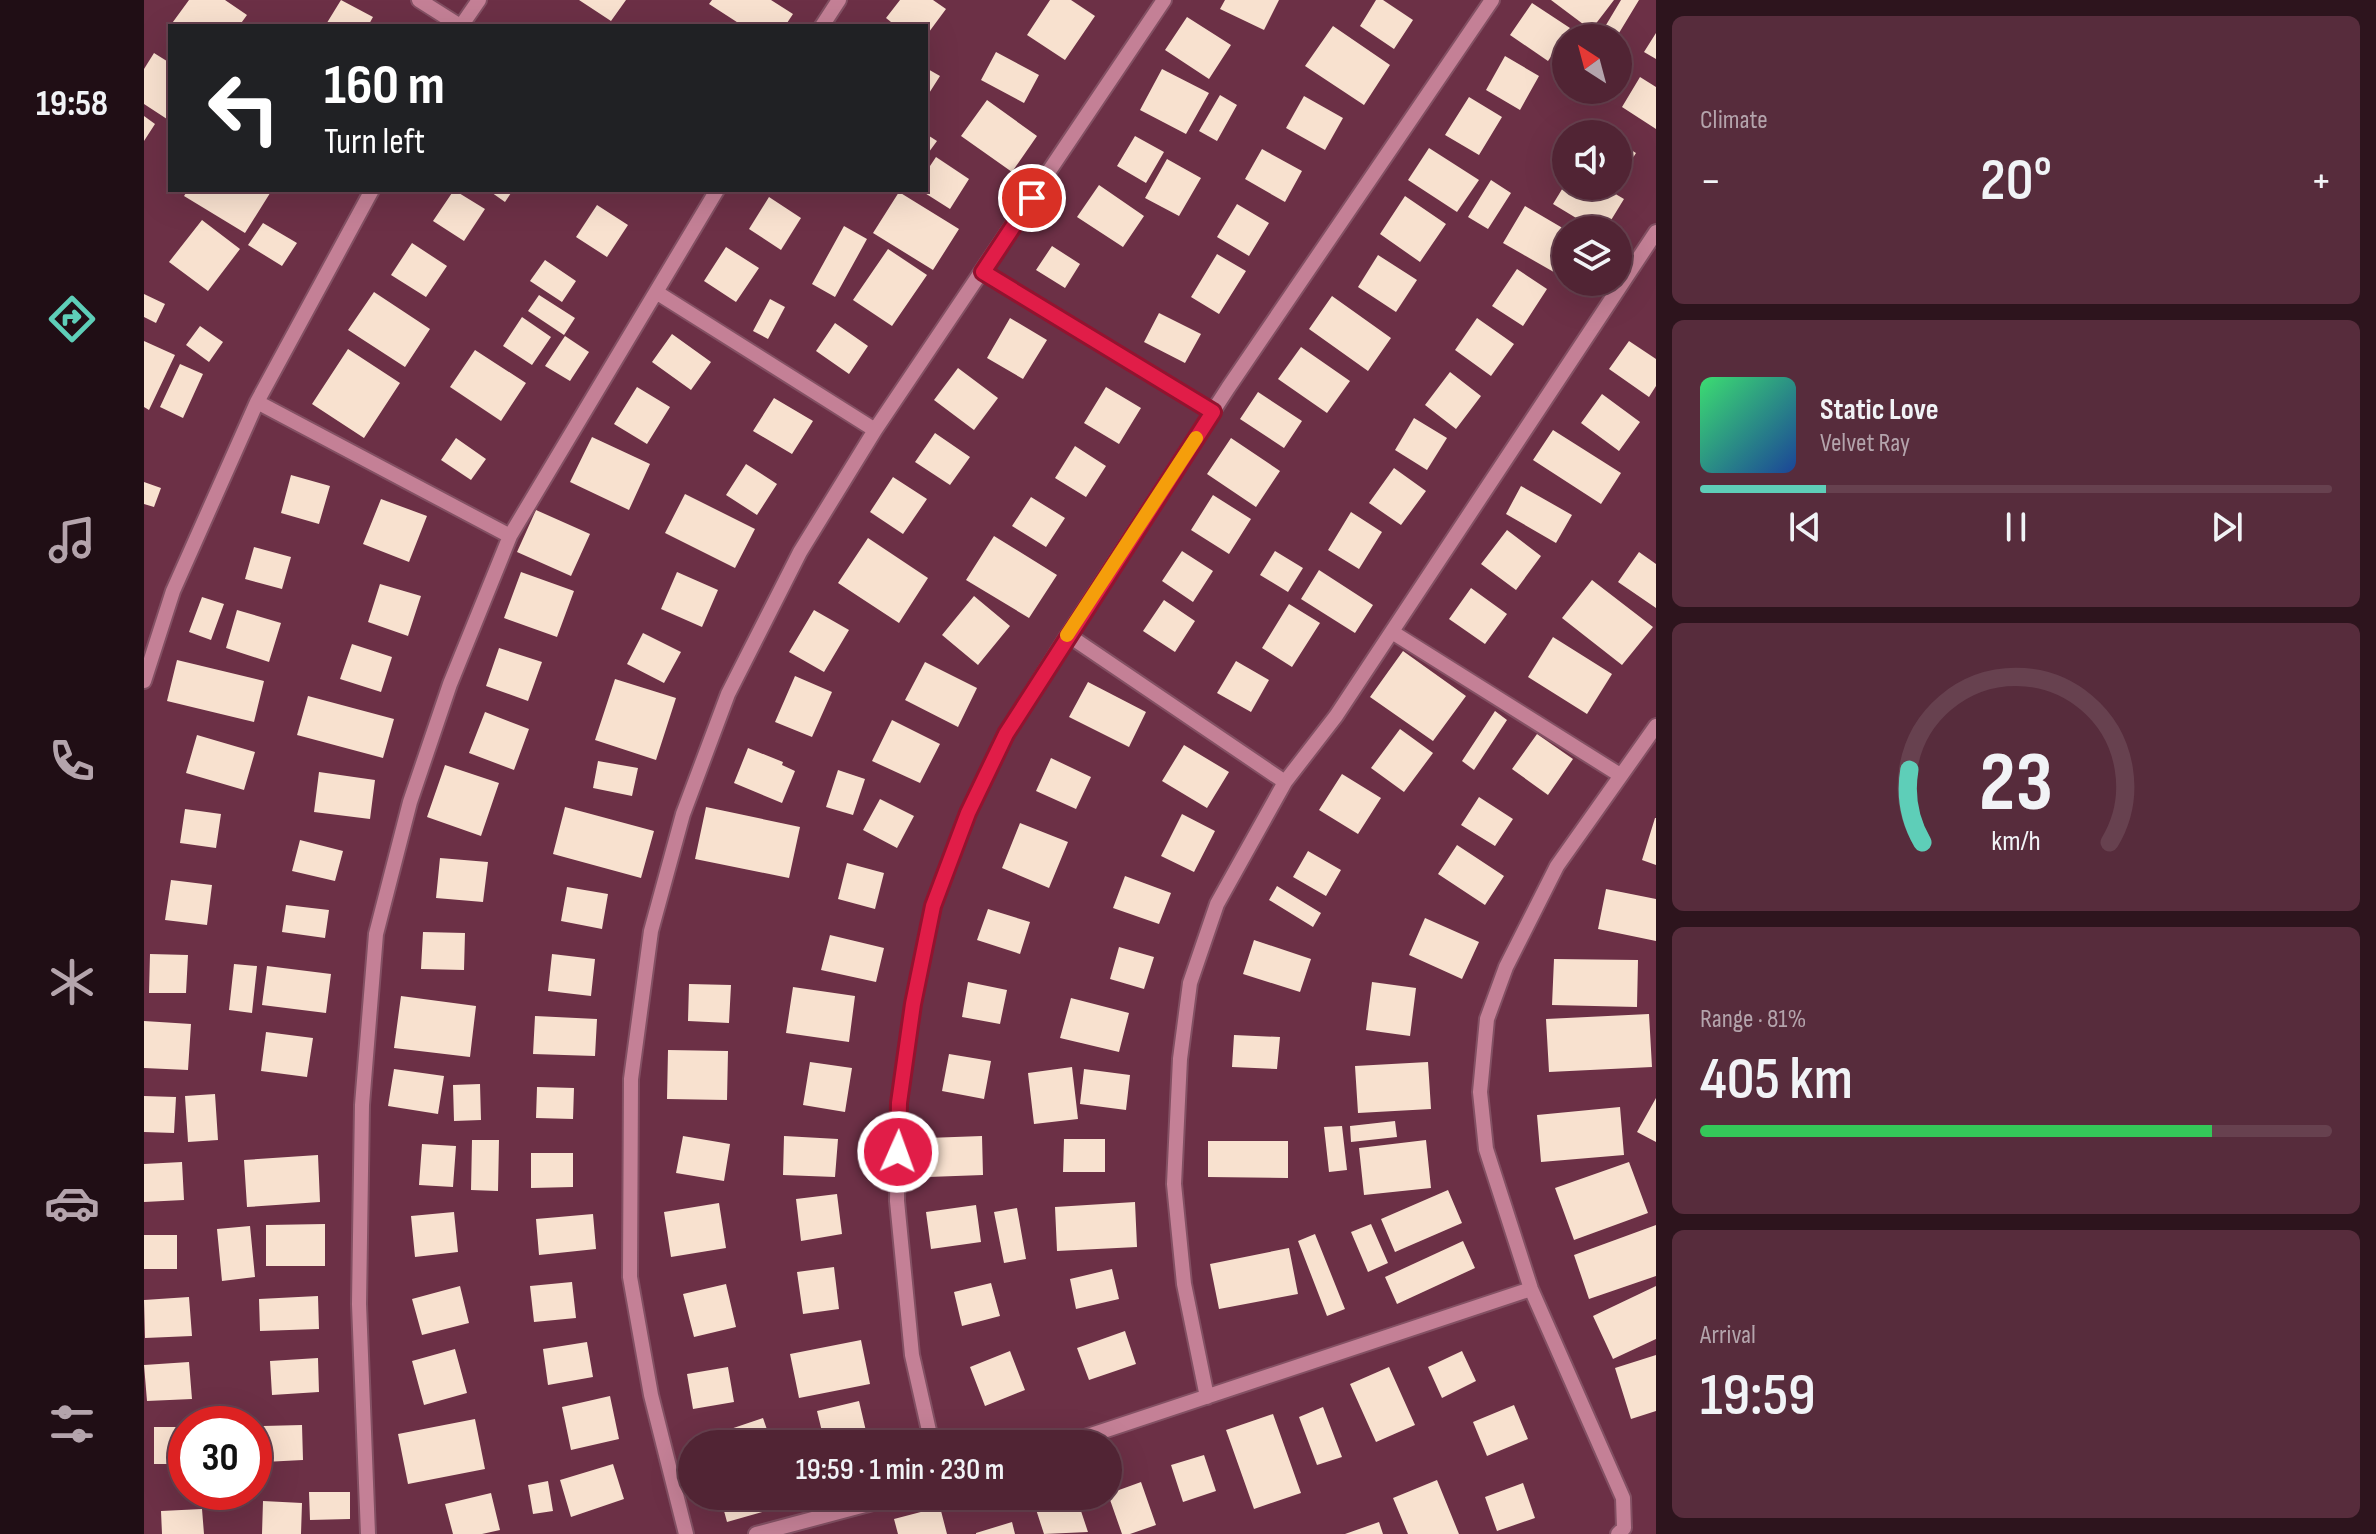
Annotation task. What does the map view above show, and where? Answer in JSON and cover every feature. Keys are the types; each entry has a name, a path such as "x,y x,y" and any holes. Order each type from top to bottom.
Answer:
{"street":[{"path":"419,0 457,24"},
{"path":"461,24 479,0"},
{"path":"823,24 839,0"},
{"path":"686,1534 651,1395 630,1277 631,1079 651,931 683,814 728,694 800,552 875,430 1164,0"},
{"path":"929,1430 912,1355 897,1201 899,1103 913,1004 933,906 968,813 1006,734 1068,635 1213,412 1492,0"},
{"path":"144,681 173,591 257,402 371,192"},
{"path":"368,1534 359,1304 362,1105 376,934 410,802 450,684 510,536 716,192"},
{"path":"1207,1397 1184,1284 1174,1184 1180,1059 1190,983 1217,904 1285,782 1336,716 1656,232"},
{"path":"983,272 1213,412"},
{"path":"656,292 875,430"},
{"path":"257,402 510,536"},
{"path":"1392,632 1620,775"},
{"path":"1068,635 1285,782"},
{"path":"1618,1534 1624,1528 1623,1498 1531,1289 1486,1149 1480,1092 1487,1019 1506,967 1557,866 1656,726"},
{"path":"1107,1430 1531,1289"},
{"path":"756,1534 846,1510"}],"building":[{"path":"189,0 225,0 247,15 240,24 171,24"},
{"path":"341,0 373,17 369,24 326,24"},
{"path":"579,0 626,0 611,21"},
{"path":"712,0 771,0 793,14 786,24 740,24 709,4"},
{"path":"900,0 933,0 946,9 928,33 928,24 894,24 886,18"},
{"path":"1050,0 1071,0 1095,16 1065,60 1027,35"},
{"path":"1225,0 1279,0 1264,30 1220,9"},
{"path":"1376,0 1383,0 1413,20 1394,49 1360,26"},
{"path":"1551,0 1614,0 1596,24 1583,24"},
{"path":"1621,0 1639,0 1624,24 1607,24"},
{"path":"1532,3 1564,24 1552,24 1552,55 1548,61 1510,35"},
{"path":"1187,17 1231,45 1209,79 1165,50"},
{"path":"1333,26 1390,65 1364,105 1305,66"},
{"path":"1656,33 1656,59 1644,52"},
{"path":"996,52 1039,75 1024,103 981,80"},
{"path":"154,53 168,62 168,120 144,104 144,69"},
{"path":"1505,56 1539,76 1520,110 1486,90"},
{"path":"928,69 940,76 928,95"},
{"path":"1162,69 1209,93 1186,134 1140,110"},
{"path":"1640,77 1656,87 1656,129 1622,107 1632,104 1632,90"},
{"path":"1220,95 1237,105 1217,141 1199,131"},
{"path":"1304,96 1343,118 1325,150 1286,128"},
{"path":"1469,97 1502,117 1479,155 1445,135"},
{"path":"987,100 1037,136 1012,172 961,136"},
{"path":"144,116 155,124 144,141"},
{"path":"928,135 937,141 928,153"},
{"path":"1135,136 1164,152 1146,183 1117,166"},
{"path":"1429,148 1479,180 1457,212 1408,180"},
{"path":"1262,149 1302,171 1285,202 1245,179"},
{"path":"936,157 969,179 950,209 923,192 928,192 928,169"},
{"path":"1167,159 1201,178 1179,216 1145,198"},
{"path":"1491,180 1511,193 1488,229 1468,217"},
{"path":"1099,185 1144,216 1123,247 1077,217"},
{"path":"187,192 271,192 245,233 184,196"},
{"path":"453,192 485,209 464,241 433,221"},
{"path":"491,192 512,192 505,202"},
{"path":"899,192 959,229 933,270 873,233"},
{"path":"1405,196 1446,224 1420,262 1380,234"},
{"path":"769,197 801,218 781,250 749,229"},
{"path":"1555,200 1623,200 1614,216 1573,216 1553,204"},
{"path":"1237,204 1269,223 1249,256 1217,237"},
{"path":"597,205 628,225 607,257 576,237"},
{"path":"1525,206 1552,222 1552,271 1503,243"},
{"path":"202,220 240,249 208,291 169,262"},
{"path":"263,223 297,243 282,266 248,245"},
{"path":"844,226 867,239 835,297 812,284"},
{"path":"412,243 447,266 426,297 391,275"},
{"path":"1052,246 1080,264 1065,288 1036,270"},
{"path":"726,247 759,268 736,302 704,281"},
{"path":"888,249 927,275 892,326 853,300"},
{"path":"1217,254 1246,271 1219,314 1191,297"},
{"path":"1378,255 1417,280 1396,312 1358,287"},
{"path":"545,260 576,281 562,302 530,281"},
{"path":"1517,269 1547,289 1523,326 1492,306"},
{"path":"374,292 430,329 405,367 348,330"},
{"path":"144,294 165,304 156,323 144,317"},
{"path":"539,295 575,318 564,335 528,311"},
{"path":"1332,296 1391,338 1368,371 1309,329"},
{"path":"770,299 785,307 768,339 753,331"},
{"path":"1159,313 1201,334 1185,363 1144,342"},
{"path":"522,317 551,337 532,365 503,346"},
{"path":"1010,318 1047,340 1023,379 987,358"},
{"path":"1477,318 1514,344 1491,376 1455,350"},
{"path":"835,323 868,346 849,374 816,351"},
{"path":"200,326 223,342 209,362 186,345"},
{"path":"672,334 711,362 691,390 652,362"},
{"path":"565,336 589,352 570,381 545,366"},
{"path":"144,341 175,355 149,410 144,407"},
{"path":"1629,341 1656,359 1656,386 1649,397 1609,369"},
{"path":"1301,347 1350,381 1327,413 1278,379"},
{"path":"348,349 400,383 364,438 312,404"},
{"path":"475,350 526,383 501,421 450,387"},
{"path":"180,364 203,374 183,418 160,407"},
{"path":"958,368 998,398 974,430 934,400"},
{"path":"1450,372 1481,396 1456,429 1425,405"},
{"path":"637,387 670,407 647,444 614,424"},
{"path":"1106,387 1141,408 1119,444 1084,423"},
{"path":"1258,392 1302,421 1284,448 1240,419"},
{"path":"1602,394 1640,422 1619,451 1581,423"},
{"path":"774,398 813,421 792,454 753,431"},
{"path":"1414,418 1447,438 1427,470 1395,450"},
{"path":"1553,430 1621,473 1601,504 1533,460"},
{"path":"935,433 970,457 950,485 915,462"},
{"path":"592,437 650,464 629,510 570,482"},
{"path":"456,438 486,459 471,480 441,460"},
{"path":"1231,438 1280,471 1256,507 1207,474"},
{"path":"1075,446 1106,466 1086,497 1055,478"},
{"path":"746,464 777,484 757,515 726,495"},
{"path":"1394,468 1426,491 1401,525 1369,503"},
{"path":"291,475 330,486 319,524 281,513"},
{"path":"893,477 927,499 903,534 870,512"},
{"path":"144,482 161,488 154,507 144,504"},
{"path":"1521,486 1572,515 1556,543 1506,514"},
{"path":"685,494 755,529 735,568 665,533"},
{"path":"1213,495 1251,519 1229,554 1191,530"},
{"path":"1031,497 1065,518 1046,547 1012,526"},
{"path":"381,499 427,516 409,562 363,544"},
{"path":"536,510 590,534 571,576 517,552"},
{"path":"1351,512 1382,532 1359,569 1328,550"},
{"path":"1507,530 1541,556 1516,590 1481,564"},
{"path":"994,536 1057,575 1029,618 966,580"},
{"path":"868,538 928,578 899,623 838,583"},
{"path":"254,547 291,557 282,589 245,579"},
{"path":"1182,551 1213,571 1193,602 1162,581"},
{"path":"1275,551 1303,568 1288,592 1260,575"},
{"path":"1639,552 1656,564 1656,608 1618,582"},
{"path":"1319,570 1373,605 1355,633 1301,599"},
{"path":"521,572 574,591 557,637 504,618"},
{"path":"677,572 718,590 702,627 661,609"},
{"path":"1592,580 1653,627 1622,665 1562,618"},
{"path":"380,584 421,596 408,636 368,622"},
{"path":"1471,588 1507,614 1485,644 1449,619"},
{"path":"974,596 1010,626 978,665 942,635"},
{"path":"202,597 224,604 211,640 189,632"},
{"path":"1164,600 1195,621 1175,652 1143,631"},
{"path":"1289,604 1320,623 1292,667 1262,648"},
{"path":"237,610 281,623 269,662 226,648"},
{"path":"814,610 849,630 824,672 789,652"},
{"path":"643,633 681,652 664,683 627,664"},
{"path":"1553,637 1612,674 1587,714 1528,677"},
{"path":"352,644 392,657 381,692 340,679"},
{"path":"499,648 542,662 528,701 486,686"},
{"path":"1403,651 1466,696 1433,741 1370,697"},
{"path":"177,660 264,681 254,722 167,701"},
{"path":"1236,661 1269,680 1251,712 1217,693"},
{"path":"925,662 977,688 958,727 905,700"},
{"path":"795,676 832,692 812,737 775,722"},
{"path":"615,679 676,698 656,760 595,740"},
{"path":"1088,682 1146,712 1129,747 1069,717"},
{"path":"308,696 394,719 383,758 297,735"},
{"path":"1495,711 1507,720 1474,770 1462,761"},
{"path":"485,712 529,729 514,770 469,753"},
{"path":"892,720 940,744 920,783 872,761"},
{"path":"1400,729 1433,753 1404,792 1371,768"},
{"path":"1537,734 1573,759 1548,795 1512,769"},
{"path":"197,735 255,752 244,790 186,773"},
{"path":"1184,745 1229,772 1207,808 1162,781"},
{"path":"748,748 783,762 782,765 795,771 782,803 734,783"},
{"path":"1051,758 1091,777 1076,809 1036,791"},
{"path":"598,761 638,768 632,796 593,788"},
{"path":"445,765 499,783 481,836 427,817"},
{"path":"838,770 865,779 853,815 826,807"},
{"path":"319,772 375,780 370,819 314,812"},
{"path":"1342,774 1381,798 1358,834 1319,810"},
{"path":"1479,797 1513,819 1495,846 1461,825"},
{"path":"880,799 914,816 897,848 863,830"},
{"path":"565,807 654,831 641,878 553,854"},
{"path":"706,807 800,827 789,878 695,859"},
{"path":"185,809 221,814 216,848 180,843"},
{"path":"1182,814 1215,831 1194,872 1161,856"},
{"path":"1656,818 1656,865 1642,860"},
{"path":"1020,823 1068,842 1049,888 1002,868"},
{"path":"300,840 343,851 335,881 292,871"},
{"path":"1457,845 1504,876 1485,905 1438,874"},
{"path":"1308,851 1341,870 1326,896 1293,877"},
{"path":"440,858 488,862 483,902 436,898"},
{"path":"847,863 884,873 875,909 838,899"},
{"path":"1125,876 1171,893 1159,924 1113,908"},
{"path":"171,880 212,885 207,925 165,920"},
{"path":"1277,886 1321,913 1313,927 1269,900"},
{"path":"567,887 608,894 602,929 561,921"},
{"path":"1606,889 1656,899 1656,941 1598,929"},
{"path":"286,905 329,910 325,938 282,932"},
{"path":"988,909 1030,922 1020,954 977,940"},
{"path":"1425,918 1479,942 1462,979 1409,955"},
{"path":"423,932 465,933 464,970 421,969"},
{"path":"830,935 884,948 876,982 821,970"},
{"path":"1254,940 1311,959 1300,992 1243,974"},
{"path":"1119,947 1154,957 1144,989 1110,979"},
{"path":"150,954 188,955 186,993 149,993"},
{"path":"552,954 595,959 591,996 548,991"},
{"path":"1554,959 1638,960 1637,1007 1552,1005"},
{"path":"234,964 257,966 252,1013 229,1010"},
{"path":"267,966 331,974 326,1013 262,1005"},
{"path":"968,982 1007,990 1000,1024 962,1017"},
{"path":"1372,982 1416,988 1410,1036 1366,1030"},
{"path":"689,984 731,985 729,1023 688,1021"},
{"path":"793,987 855,996 849,1042 786,1033"},
{"path":"401,996 476,1006 470,1057 394,1048"},
{"path":"1071,998 1129,1013 1119,1052 1060,1038"},
{"path":"1649,1014 1652,1067 1549,1072 1546,1019"},
{"path":"535,1016 597,1019 595,1056 533,1054"},
{"path":"144,1021 191,1024 188,1070 144,1068"},
{"path":"266,1032 313,1038 307,1077 261,1071"},
{"path":"1234,1035 1280,1037 1277,1069 1232,1067"},
{"path":"668,1050 728,1051 727,1100 667,1099"},
{"path":"949,1054 991,1061 984,1099 942,1091"},
{"path":"810,1062 852,1068 845,1112 803,1105"},
{"path":"1428,1062 1431,1109 1358,1113 1355,1066"},
{"path":"1072,1067 1078,1119 1034,1124 1028,1073"},
{"path":"394,1069 444,1076 438,1114 388,1106"},
{"path":"1084,1069 1130,1075 1126,1110 1080,1104"},
{"path":"480,1084 481,1120 454,1121 453,1085"},
{"path":"537,1087 574,1088 573,1119 536,1118"},
{"path":"215,1094 218,1140 188,1142 185,1096"},
{"path":"144,1096 176,1097 174,1133 144,1132"},
{"path":"1656,1098 1656,1142 1637,1132"},
{"path":"1620,1107 1624,1155 1541,1162 1537,1115"},
{"path":"1395,1121 1397,1137 1351,1142 1350,1126"},
{"path":"1342,1126 1347,1170 1329,1172 1324,1127"},
{"path":"683,1136 730,1144 724,1181 676,1173"},
{"path":"784,1136 838,1139 835,1177 783,1175"},
{"path":"982,1136 983,1175 928,1177 927,1138"},
{"path":"1064,1139 1105,1139 1105,1172 1063,1172"},
{"path":"472,1140 499,1140 498,1191 471,1190"},
{"path":"1426,1140 1431,1188 1364,1195 1359,1148"},
{"path":"1208,1141 1288,1141 1288,1178 1208,1177"},
{"path":"422,1144 456,1146 453,1187 419,1185"},
{"path":"531,1153 573,1153 573,1187 531,1188"},
{"path":"318,1155 320,1202 247,1207 244,1160"},
{"path":"182,1162 184,1200 144,1202 144,1164"},
{"path":"1629,1162 1648,1213 1574,1240 1555,1188"},
{"path":"1448,1190 1462,1223 1395,1252 1381,1219"},
{"path":"837,1194 842,1234 801,1241 796,1199"},
{"path":"1135,1202 1137,1247 1057,1251 1055,1207"},
{"path":"719,1203 726,1248 671,1257 664,1212"},
{"path":"976,1205 981,1242 931,1249 926,1212"},
{"path":"1017,1208 1026,1259 1004,1263 994,1212"},
{"path":"454,1212 458,1252 415,1257 411,1216"},
{"path":"593,1214 596,1249 539,1255 536,1219"},
{"path":"325,1224 325,1266 266,1266 266,1225"},
{"path":"1371,1224 1388,1263 1368,1272 1351,1232"},
{"path":"1656,1225 1656,1276 1589,1299 1574,1255"},
{"path":"250,1226 255,1277 222,1281 217,1229"},
{"path":"1315,1234 1345,1309 1327,1316 1298,1241"},
{"path":"144,1235 177,1235 177,1269 144,1269"},
{"path":"1463,1241 1475,1268 1397,1304 1385,1277"},
{"path":"1289,1248 1298,1294 1219,1309 1210,1264"},
{"path":"834,1267 839,1309 803,1314 797,1272"},
{"path":"1112,1269 1119,1299 1076,1309 1070,1279"},
{"path":"572,1282 576,1318 534,1322 530,1286"},
{"path":"991,1283 1000,1316 962,1326 954,1292"},
{"path":"726,1284 736,1327 694,1337 683,1294"},
{"path":"460,1286 469,1323 422,1335 412,1299"},
{"path":"1656,1286 1656,1339 1613,1359 1593,1316"},
{"path":"318,1296 319,1329 260,1331 259,1299"},
{"path":"189,1297 192,1336 145,1338 144,1300"},
{"path":"1125,1331 1136,1364 1089,1380 1077,1348"},
{"path":"861,1340 870,1384 799,1398 790,1354"},
{"path":"587,1342 593,1377 548,1385 543,1349"},
{"path":"455,1349 467,1393 424,1405 412,1361"},
{"path":"1010,1351 1025,1390 985,1406 970,1367"},
{"path":"1462,1351 1476,1381 1442,1398 1428,1367"},
{"path":"1656,1355 1656,1411 1631,1419 1615,1368"},
{"path":"318,1358 319,1392 272,1395 270,1361"},
{"path":"189,1362 192,1399 147,1401 144,1365"},
{"path":"728,1367 734,1402 693,1409 687,1374"},
{"path":"1389,1367 1415,1425 1376,1442 1350,1384"},
{"path":"610,1396 619,1439 571,1450 562,1407"},
{"path":"859,1401 866,1430 822,1430 817,1411"},
{"path":"1514,1405 1528,1439 1487,1456 1473,1422"},
{"path":"1323,1407 1342,1457 1317,1465 1299,1417"},
{"path":"1273,1414 1301,1493 1254,1509 1226,1430"},
{"path":"763,1418 767,1430 728,1430"},
{"path":"475,1419 485,1469 408,1484 398,1434"},
{"path":"302,1425 303,1460 272,1462 272,1426"},
{"path":"154,1427 168,1427 168,1464 154,1464"},
{"path":"1204,1455 1216,1491 1183,1502 1171,1465"},
{"path":"613,1464 624,1499 571,1517 560,1480"},
{"path":"1437,1480 1459,1534 1408,1534 1393,1498"},
{"path":"548,1481 553,1511 533,1514 528,1485"},
{"path":"1141,1482 1156,1525 1122,1534 1114,1510 1122,1510 1122,1489"},
{"path":"1523,1483 1535,1518 1497,1531 1485,1497"},
{"path":"309,1492 350,1492 350,1519 310,1520"},
{"path":"491,1493 500,1530 482,1534 453,1534 445,1504"},
{"path":"272,1501 302,1503 301,1534 262,1534 263,1510 272,1510"},
{"path":"202,1510 204,1534 162,1534 161,1511"},
{"path":"724,1510 769,1510 727,1522"},
{"path":"941,1510 947,1534 898,1534 894,1519"},
{"path":"1036,1510 1081,1510 1088,1532 1044,1534"},
{"path":"1012,1522 1015,1534 976,1534 976,1533"},
{"path":"1379,1522 1383,1534 1345,1534"}],"slow traffic":[{"path":"1067,635 1196,438"}],"route":[{"path":"898,1152 899,1103 913,1004 933,906 968,813 1006,734 1213,412 983,272 1032,198"}]}
